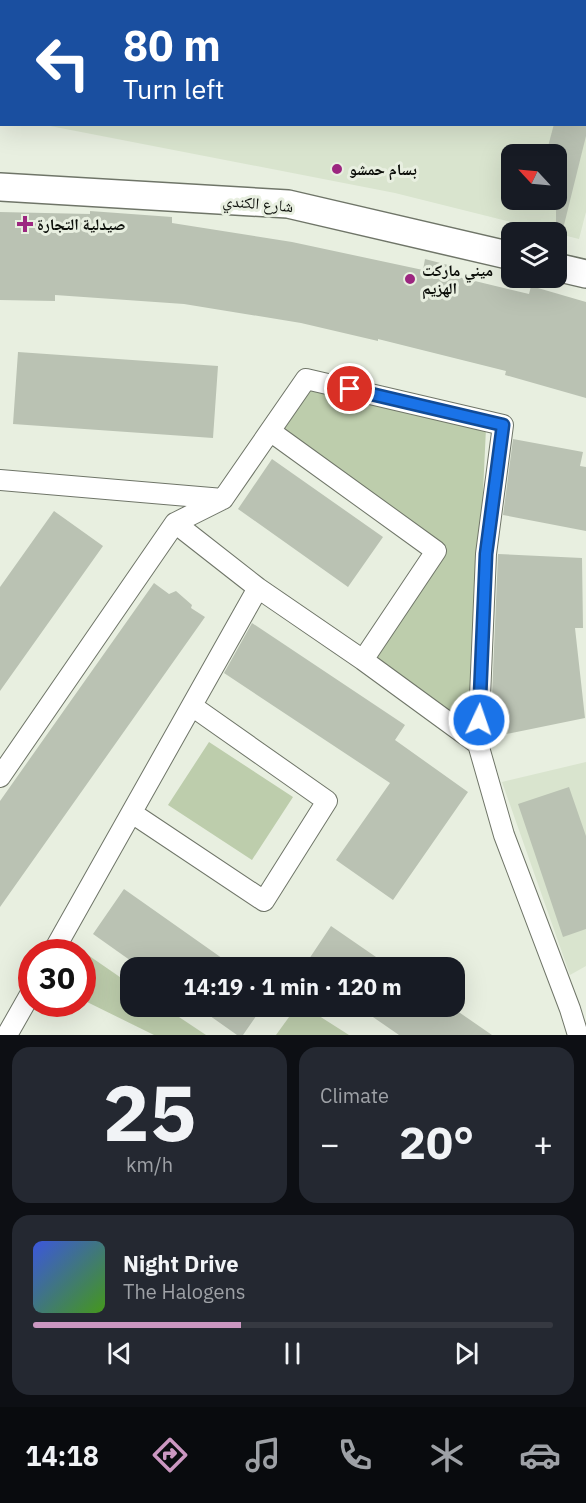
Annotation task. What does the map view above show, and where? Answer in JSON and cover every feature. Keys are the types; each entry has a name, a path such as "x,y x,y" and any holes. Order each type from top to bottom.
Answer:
{"main road":[{"name":"شارع الكندي","path":"0,187 288,204 501,253"},
{"path":"567,270 586,274"}],"street":[{"path":"0,777 175,523 223,499 306,379 503,425 486,554 478,744 504,834 578,1035"},
{"path":"270,431 436,551 363,660"},
{"path":"0,480 223,499"},
{"path":"175,523 258,588 363,660 478,744"},
{"path":"60,939 258,588"},
{"path":"132,813 264,901 327,801 192,706"},
{"path":"7,1035 18,1016"}],"shaded area":[{"path":"50,126 586,126 586,212 579,239 567,236 567,222 511,222 395,193"},
{"path":"309,387 486,428 472,730 375,657 444,548 280,429"},
{"path":"209,742 293,797 252,860 168,805"},
{"path":"586,762 586,966 570,975 502,782"},
{"path":"96,961 120,977 120,1017 179,1017 206,1035 154,1035 96,1006"},
{"path":"289,1017 321,1017 349,1035 276,1035"}],"building":[{"path":"553,126 586,126 586,136 565,222 556,222 556,210 567,210 567,144 549,144"},
{"path":"90,211 172,217 172,223 292,242 423,270 425,259 448,265 446,274 529,294 530,288 538,288 586,302 586,398 505,375 506,371 378,339 378,341 301,323 184,304 55,295 55,301 0,300 0,212 90,214"},
{"path":"18,352 218,366 213,438 13,424"},
{"path":"513,439 583,452 580,466 586,467 586,531 503,515"},
{"path":"272,459 383,537 348,587 238,509"},
{"path":"54,511 103,546 0,691 0,587"},
{"path":"498,554 582,558 583,628 575,628 585,718 497,736 492,695"},
{"path":"154,583 169,594 176,591 192,605 191,608 205,617 0,907 0,801"},
{"path":"252,623 405,725 395,740 468,792 393,900 336,860 390,783 224,673"},
{"path":"569,787 586,836 586,929 563,937 518,804"},
{"path":"124,889 220,957 125,957 93,934"},
{"path":"331,926 376,957 310,957"},
{"path":"465,1016 492,1035 399,1035 373,1017"},
{"path":"212,1017 255,1017 243,1035 237,1035"}],"place":[{"name":"بسام حمشو","path":"337,169"},
{"name":"صيدلية التجارة","path":"25,224"},
{"name":"ميني ماركت الهزيم","path":"410,279"}],"route":[{"path":"350,389 503,425 486,554 479,720"}]}
